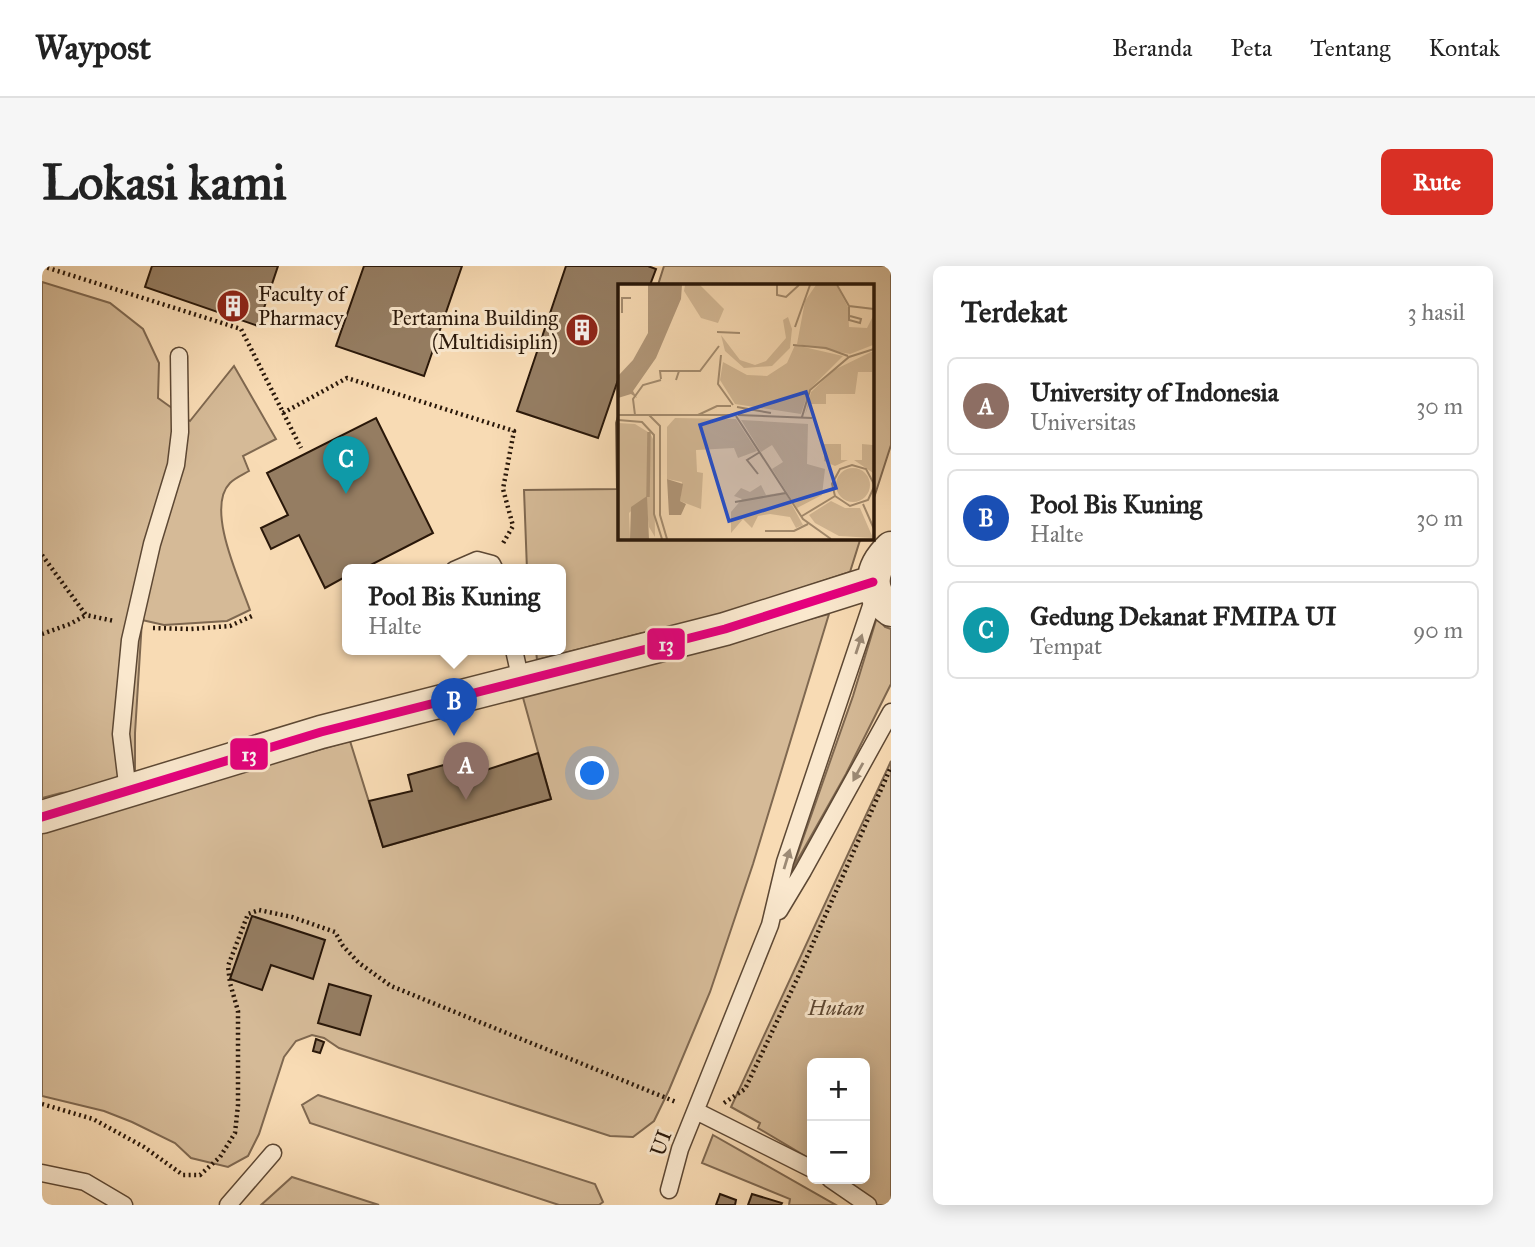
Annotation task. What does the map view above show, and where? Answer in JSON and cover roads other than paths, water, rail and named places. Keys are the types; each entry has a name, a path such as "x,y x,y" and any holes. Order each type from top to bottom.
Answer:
{"street":[{"path":"42,817 321,732 725,629 884,570"}],"lane":[{"path":"128,792 121,734 130,640 152,544 176,465 180,432 179,356"},
{"path":"770,925 785,862 884,570"},
{"path":"515,655 521,681"},
{"path":"770,925 891,712"},
{"name":"UI","path":"669,1190 680,1149 770,925"},
{"path":"696,1111 807,1166"},
{"path":"228,1205 273,1153"},
{"path":"42,1173 85,1182 124,1205"},
{"path":"837,1184 868,1205"}],"place":[{"name":"Faculty of Pharmacy","path":"233,306"},
{"name":"Pertamina Building (Multidisiplin)","path":"582,330"},
{"name":"Gedung Dekanat FMIPA UI","path":"346,494"},
{"name":"Pool Bis Kuning","path":"454,736"},
{"name":"University of Indonesia","path":"466,800"}],"park label":[{"name":"Hutan","path":"836,1008"}]}
